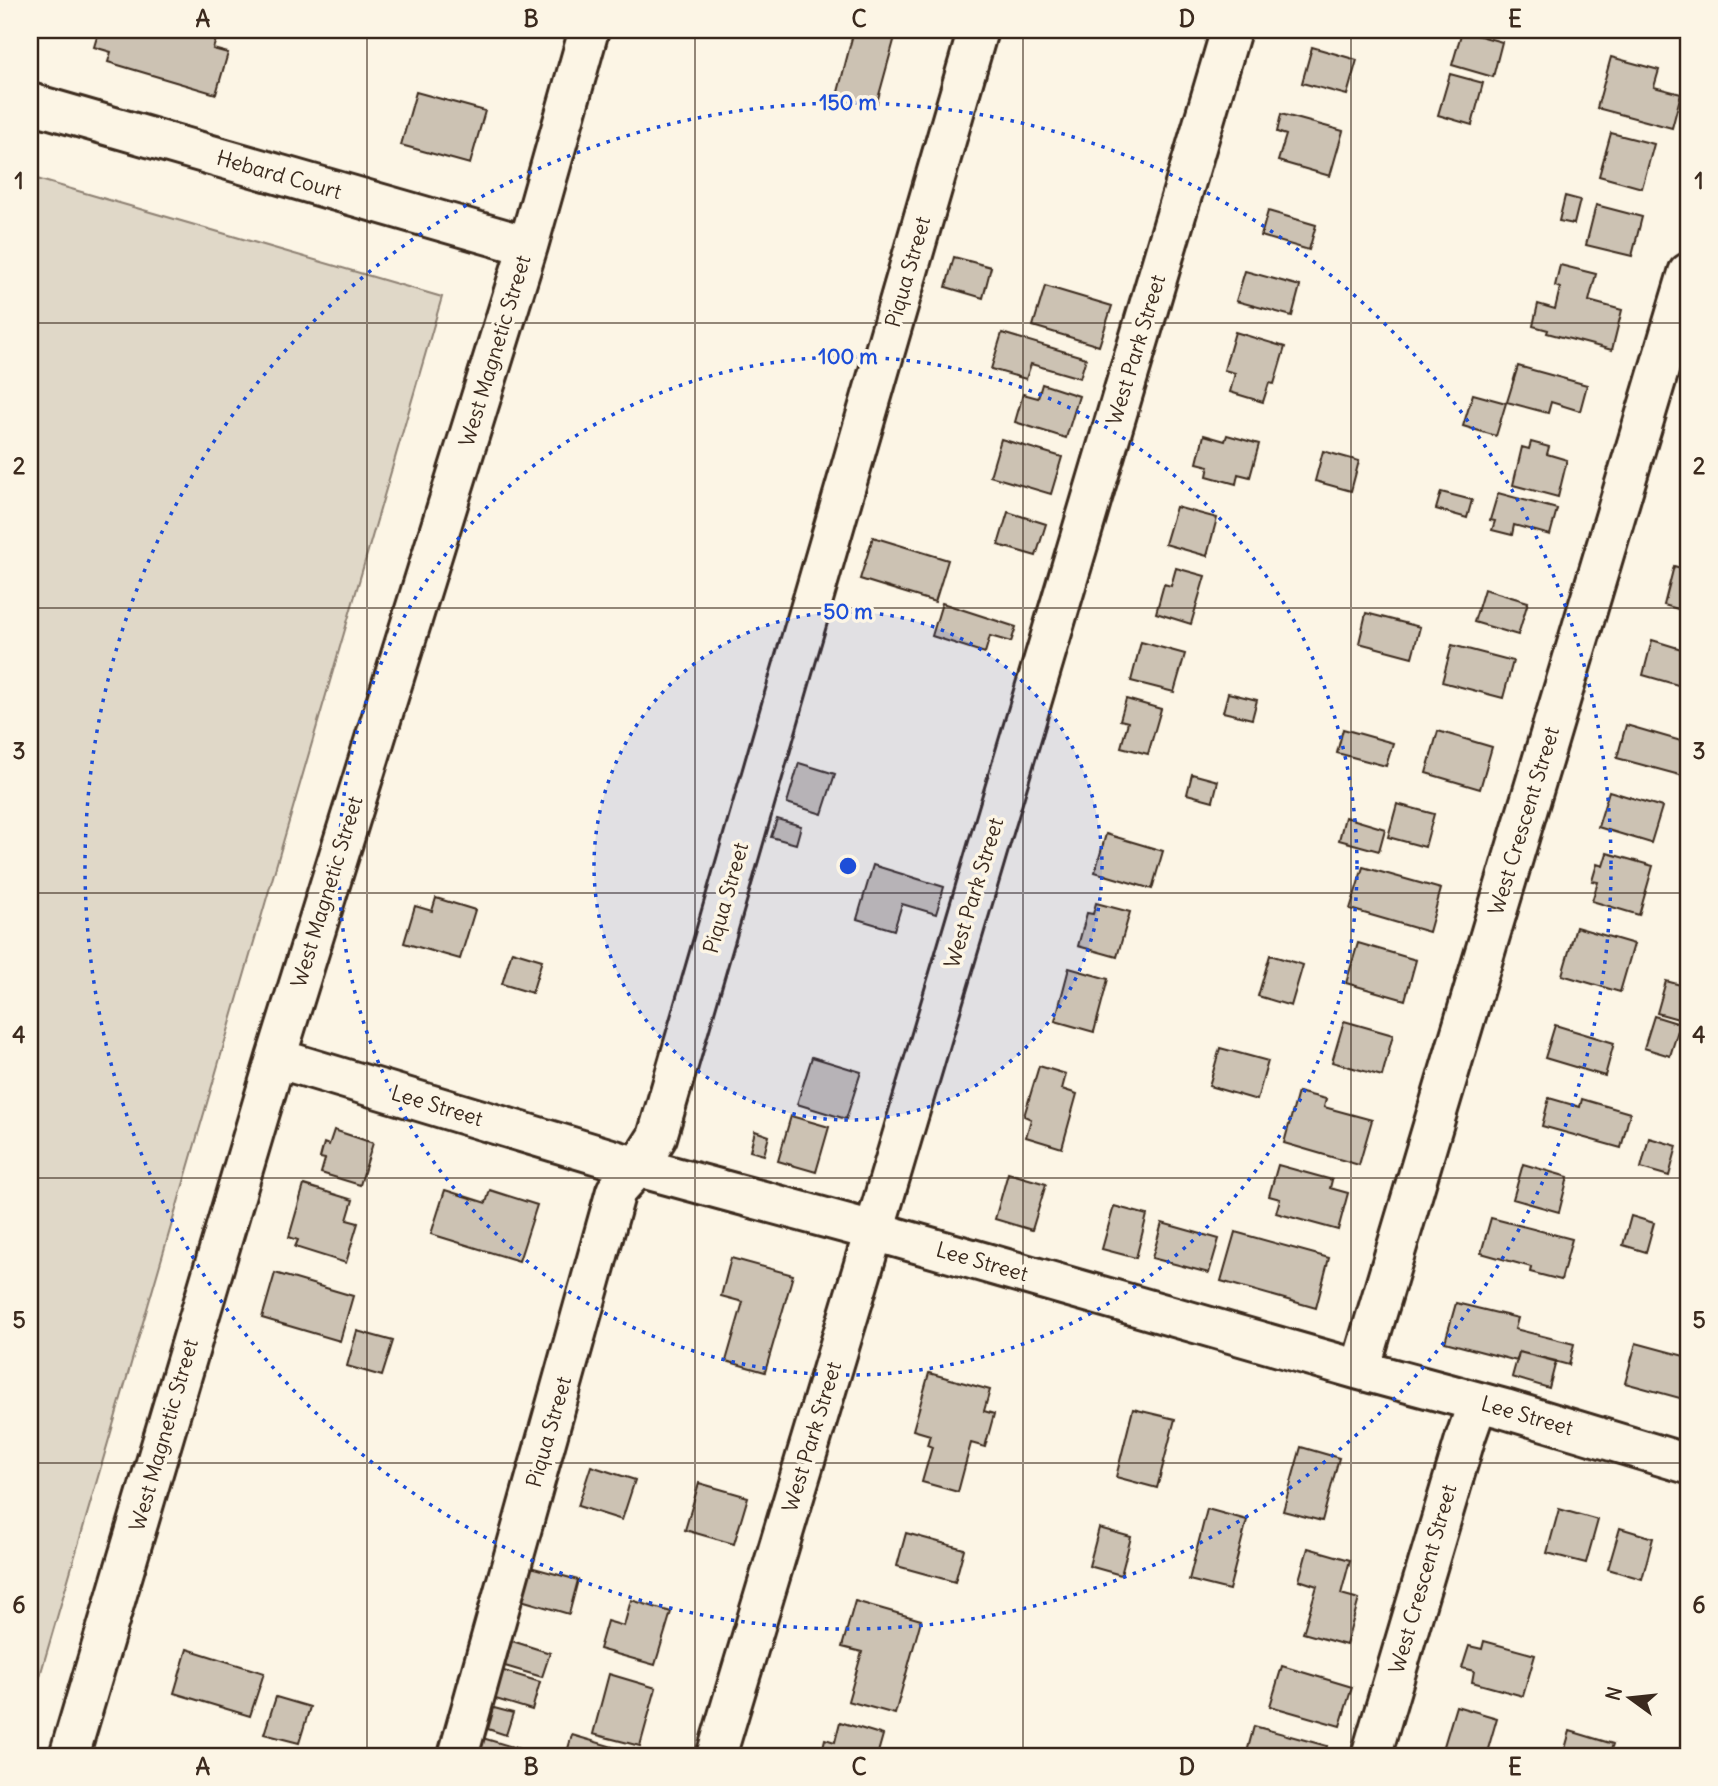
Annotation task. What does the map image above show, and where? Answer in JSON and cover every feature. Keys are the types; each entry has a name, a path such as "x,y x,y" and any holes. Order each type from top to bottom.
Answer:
{"street":[{"name":"West Magnetic Street","path":"69,1756 276,1058 528,246 589,30"},
{"name":"Piqua Street","path":"458,1756 617,1191 638,1167 657,1137 978,30"},
{"name":"West Park Street","path":"716,1756 1231,30"},
{"name":"Hebard Court","path":"30,103 528,246"},
{"name":"West Crescent Street","path":"1360,1370 1688,273"},
{"name":"Lee Street","path":"276,1058 638,1167 874,1231 1688,1464"},
{"name":"West Crescent Street","path":"1371,1756 1478,1402"}],"shaded area":[{"path":"30,177 442,297 30,1710"}],"building":[{"path":"99,30 219,30 213,49 228,53 216,94 108,62 111,52 94,47"},
{"path":"854,30 869,30 895,37 876,106 837,96"},
{"path":"900,30 924,30 922,36"},
{"path":"1462,31 1502,42 1493,77 1452,65"},
{"path":"1312,47 1357,60 1347,95 1302,83"},
{"path":"1611,57 1659,70 1654,87 1681,94 1672,128 1597,108"},
{"path":"1450,74 1483,83 1472,125 1438,115"},
{"path":"416,92 485,111 470,164 401,145"},
{"path":"1281,114 1343,131 1330,176 1278,161 1286,135 1277,132"},
{"path":"1611,133 1654,144 1642,188 1599,176"},
{"path":"1565,196 1580,200 1574,224 1559,221"},
{"path":"1596,205 1642,217 1632,256 1586,245"},
{"path":"1268,211 1316,225 1309,250 1261,236"},
{"path":"954,257 991,267 983,298 946,287"},
{"path":"1560,265 1596,274 1589,301 1622,310 1612,350 1547,333 1548,330 1533,326 1538,304 1555,309 1560,288 1555,286"},
{"path":"1245,271 1300,286 1292,316 1236,301"},
{"path":"1045,286 1112,306 1099,346 1033,326"},
{"path":"1235,332 1285,347 1274,384 1269,383 1263,402 1230,392 1235,373 1224,370"},
{"path":"1002,333 1086,358 1080,378 1031,364 1026,379 991,369"},
{"path":"1518,366 1587,385 1580,411 1551,402 1548,413 1507,402"},
{"path":"1042,384 1079,396 1066,438 1015,422 1023,394 1038,398"},
{"path":"1473,394 1506,403 1496,436 1463,426"},
{"path":"1204,435 1225,441 1227,435 1259,444 1250,477 1238,474 1236,484 1207,476 1209,466 1197,463"},
{"path":"1001,439 1062,457 1051,494 990,476"},
{"path":"1531,442 1549,447 1547,454 1567,460 1558,497 1513,485 1522,447 1529,449"},
{"path":"1323,451 1359,461 1351,491 1315,481"},
{"path":"1441,492 1472,500 1467,518 1436,509"},
{"path":"1498,493 1557,509 1550,535 1514,525 1512,535 1492,530 1495,521 1490,520"},
{"path":"1176,507 1217,518 1207,556 1165,544"},
{"path":"1008,512 1046,524 1036,556 998,545"},
{"path":"873,537 948,560 935,602 860,579"},
{"path":"1674,566 1688,570 1688,612 1664,605"},
{"path":"1176,568 1205,576 1191,624 1156,613 1164,584 1171,586"},
{"path":"1484,589 1528,602 1518,635 1474,622"},
{"path":"942,603 1016,627 1011,642 990,636 985,653 932,636"},
{"path":"1366,613 1420,627 1412,657 1359,643"},
{"path":"1652,640 1688,651 1688,688 1643,675"},
{"path":"1141,642 1185,654 1174,692 1131,681"},
{"path":"1452,645 1513,661 1503,698 1442,682"},
{"path":"1228,693 1257,700 1252,719 1223,712"},
{"path":"1126,699 1161,709 1148,754 1121,747 1128,722 1120,720"},
{"path":"1626,725 1688,743 1687,777 1617,758"},
{"path":"1343,729 1393,743 1386,766 1337,753"},
{"path":"1438,731 1492,747 1480,789 1426,773"},
{"path":"799,763 835,774 822,814 787,803"},
{"path":"1192,774 1218,781 1213,801 1187,794"},
{"path":"1609,791 1662,807 1651,843 1598,827"},
{"path":"1397,804 1434,814 1425,847 1388,837"},
{"path":"1345,817 1385,829 1379,851 1339,840"},
{"path":"777,819 801,826 796,844 771,837"},
{"path":"1106,834 1163,851 1152,889 1095,872"},
{"path":"1607,853 1653,866 1639,915 1592,901 1598,882 1592,881 1597,864 1603,866"},
{"path":"873,865 944,887 936,914 902,904 894,930 857,919"},
{"path":"1363,867 1441,889 1429,932 1350,909"},
{"path":"436,898 475,910 460,959 404,943 415,906 432,911"},
{"path":"1096,903 1130,912 1117,957 1078,946 1087,913 1093,914"},
{"path":"1576,927 1634,944 1620,992 1562,975"},
{"path":"1358,943 1416,960 1405,1000 1346,983"},
{"path":"512,951 542,960 532,993 502,984"},
{"path":"1270,955 1303,965 1291,1006 1258,996"},
{"path":"1069,968 1108,979 1094,1032 1055,1021"},
{"path":"1666,981 1688,987 1688,1000 1682,1020 1657,1013"},
{"path":"1654,1016 1680,1024 1670,1056 1644,1048"},
{"path":"1344,1021 1393,1035 1382,1076 1332,1062"},
{"path":"1555,1025 1614,1043 1605,1076 1545,1058"},
{"path":"1220,1048 1268,1061 1257,1100 1209,1086"},
{"path":"812,1057 861,1072 846,1119 797,1104"},
{"path":"1039,1066 1066,1074 1062,1089 1077,1094 1062,1148 1026,1137 1031,1119 1024,1116"},
{"path":"1298,1092 1326,1099 1324,1107 1372,1120 1359,1165 1284,1143"},
{"path":"1549,1098 1580,1107 1582,1099 1630,1113 1621,1148 1542,1126"},
{"path":"791,1116 829,1127 816,1172 778,1161"},
{"path":"334,1130 373,1143 360,1185 321,1173 325,1159 320,1158 324,1143 329,1145"},
{"path":"755,1131 769,1136 764,1155 750,1151"},
{"path":"1649,1138 1677,1146 1669,1176 1641,1168"},
{"path":"1523,1164 1568,1177 1559,1212 1513,1199"},
{"path":"1278,1165 1332,1180 1330,1188 1348,1193 1338,1230 1276,1213 1280,1199 1269,1196"},
{"path":"1008,1173 1046,1184 1032,1230 995,1219"},
{"path":"304,1185 353,1200 347,1220 358,1223 346,1263 295,1247 298,1240 289,1237"},
{"path":"445,1190 486,1203 490,1190 537,1205 519,1261 431,1234"},
{"path":"1114,1206 1147,1215 1136,1258 1102,1249"},
{"path":"1631,1216 1654,1223 1646,1252 1623,1245"},
{"path":"1491,1218 1572,1239 1561,1280 1530,1272 1531,1267 1481,1253"},
{"path":"1162,1223 1219,1239 1209,1273 1152,1258"},
{"path":"1235,1232 1329,1258 1316,1308 1221,1281"},
{"path":"731,1258 793,1275 765,1372 726,1361 743,1302 721,1296"},
{"path":"275,1273 353,1296 340,1341 262,1318"},
{"path":"1456,1303 1518,1318 1515,1329 1574,1344 1569,1365 1519,1352 1517,1361 1445,1342"},
{"path":"357,1331 393,1341 382,1376 347,1366"},
{"path":"1636,1343 1688,1357 1687,1400 1625,1383"},
{"path":"1519,1352 1556,1361 1549,1388 1512,1377"},
{"path":"929,1373 990,1390 984,1411 994,1414 985,1447 971,1443 958,1492 922,1482 932,1447 927,1445 930,1435 913,1430"},
{"path":"1133,1409 1175,1419 1157,1488 1116,1477"},
{"path":"1301,1447 1339,1458 1322,1521 1283,1511"},
{"path":"591,1466 635,1480 622,1520 578,1506"},
{"path":"699,1483 748,1497 734,1544 685,1530"},
{"path":"1207,1509 1247,1520 1229,1590 1189,1580"},
{"path":"1559,1509 1598,1520 1586,1563 1547,1553"},
{"path":"1099,1528 1131,1537 1121,1575 1089,1566"},
{"path":"1620,1528 1653,1538 1642,1579 1608,1569"},
{"path":"906,1533 964,1549 955,1582 897,1566"},
{"path":"1308,1548 1350,1560 1341,1594 1359,1599 1346,1645 1303,1633 1317,1586 1299,1580"},
{"path":"530,1567 578,1580 569,1614 521,1600"},
{"path":"631,1600 671,1612 655,1665 599,1649 607,1621 624,1626"},
{"path":"855,1601 921,1620 895,1714 848,1701 862,1652 842,1647"},
{"path":"512,1641 550,1653 542,1677 505,1666"},
{"path":"1484,1641 1535,1655 1523,1696 1472,1682 1474,1671 1462,1668 1469,1646 1482,1649"},
{"path":"187,1649 264,1673 250,1716 174,1693"},
{"path":"1282,1666 1352,1687 1340,1726 1270,1706"},
{"path":"494,1668 540,1682 532,1710 486,1696"},
{"path":"609,1674 656,1688 640,1746 593,1734"},
{"path":"276,1697 310,1707 299,1743 264,1734"},
{"path":"1456,1706 1497,1718 1486,1756 1441,1756"},
{"path":"494,1708 513,1713 506,1735 488,1729"},
{"path":"840,1722 883,1735 877,1756 821,1756 825,1739 835,1742"},
{"path":"1254,1726 1327,1746 1324,1756 1246,1756"},
{"path":"1570,1731 1613,1744 1609,1756 1563,1756"},
{"path":"469,1734 523,1750 521,1756 462,1756"},
{"path":"572,1735 630,1752 628,1756 558,1756 560,1749 567,1752"}]}
